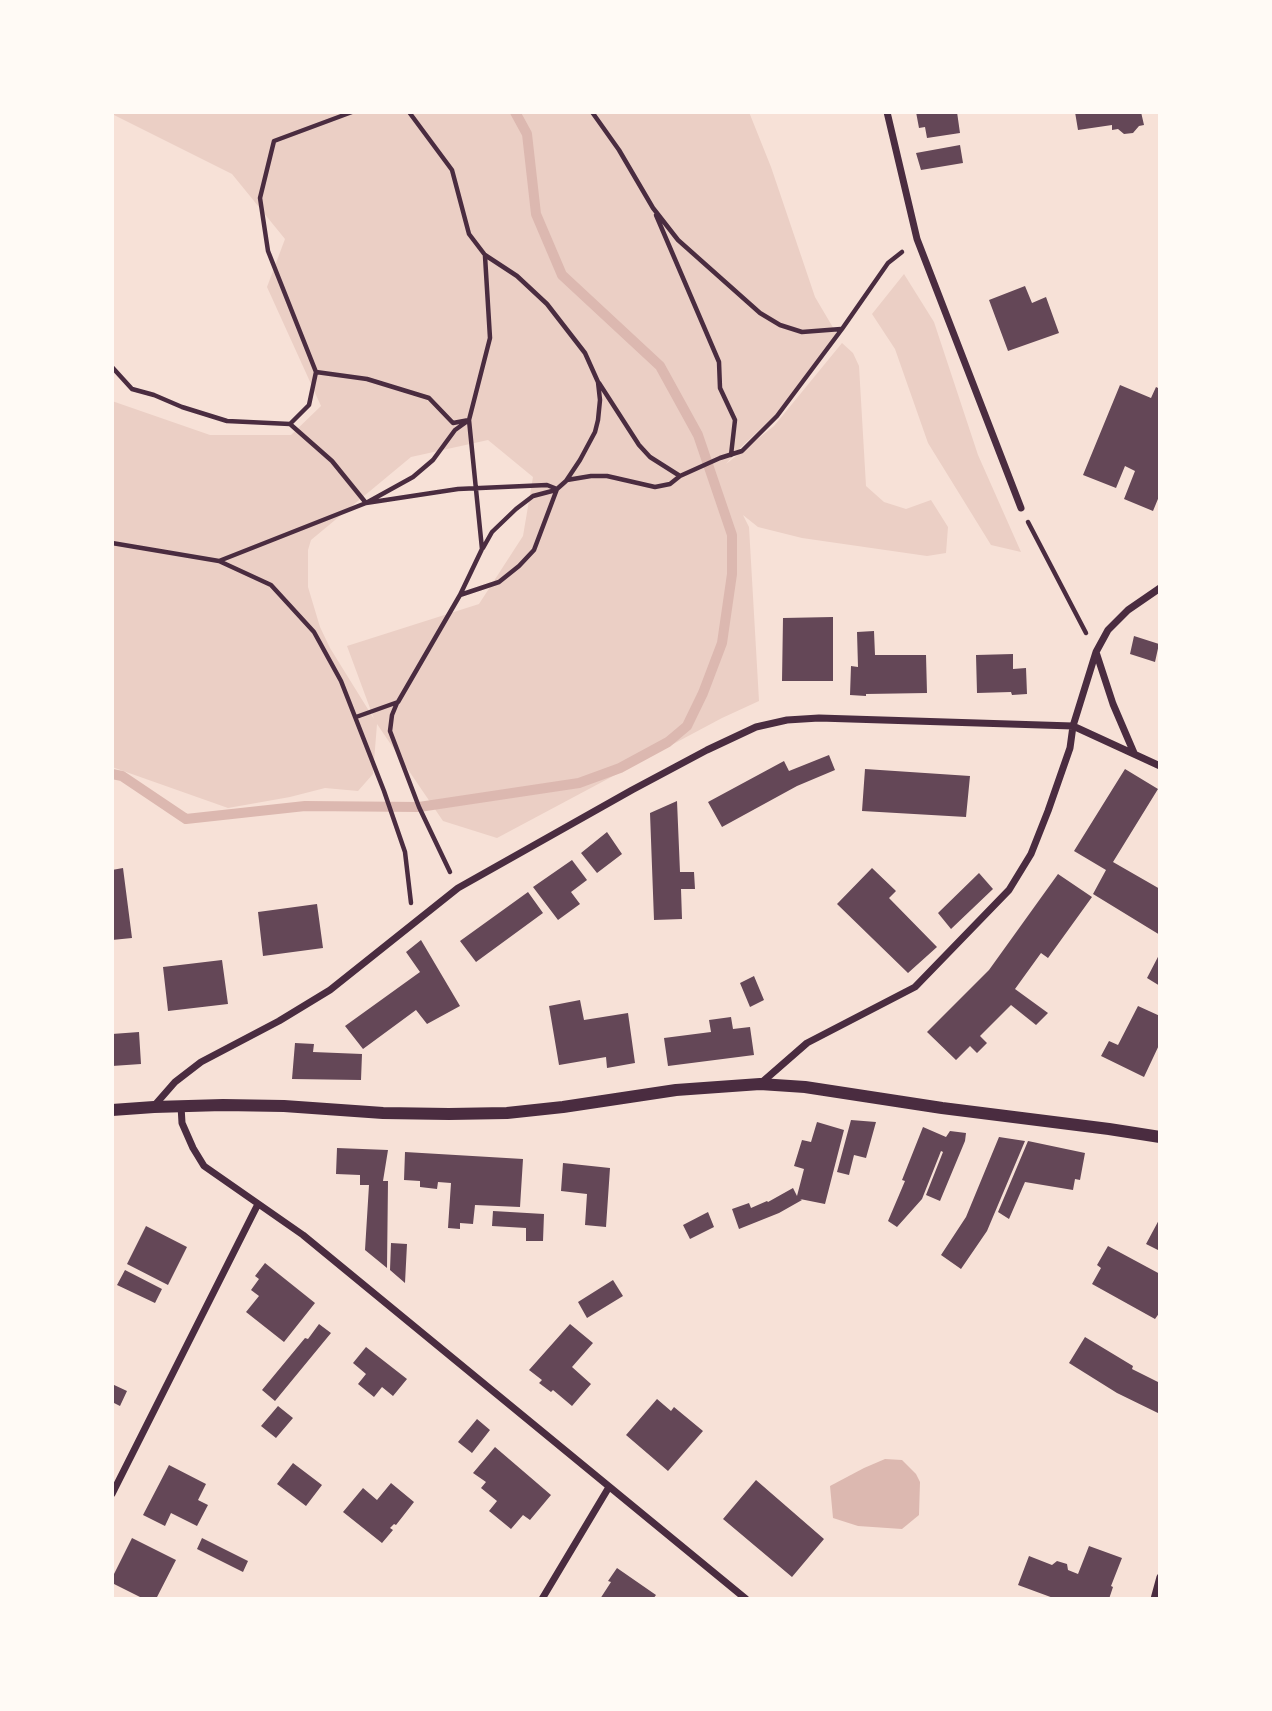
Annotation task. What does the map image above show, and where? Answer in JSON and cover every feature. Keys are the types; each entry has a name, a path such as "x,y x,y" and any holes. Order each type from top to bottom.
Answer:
{"street":[{"path":"887,112 917,239 1021,508"},
{"path":"760,1084 807,1043 915,987 1009,890 1031,854 1070,748 1073,726 1096,652 1108,630 1128,610 1160,588"},
{"path":"1096,652 1113,704 1135,754"},
{"path":"154,1107 175,1082 201,1062 279,1021 330,990 458,888 632,790 756,727 787,720 819,718 1073,726 1160,766"},
{"path":"112,1110 223,1105 383,1113 507,1113 676,1090 760,1084 805,1087 1160,1137"},
{"path":"181,1106 182,1123 192,1148 204,1166 313,1244 746,1599"},
{"path":"112,1493 258,1204"},
{"path":"542,1599 609,1487"},
{"path":"1154,1599 1160,1577"}],"path":[{"path":"290,424 309,404 316,372 268,251 260,198 274,141 352,112"},
{"path":"409,112 452,170 469,234 485,256 517,276 547,304 584,353 598,382 639,445 650,457 681,475"},
{"path":"592,112 619,149 653,208 719,362 720,388 735,420 731,455"},
{"path":"653,208 678,240 760,313 780,325 802,332 842,329"},
{"path":"482,549 469,420 491,338 485,256"},
{"path":"566,481 607,476 654,488 670,484 681,475 742,451 777,416 887,263"},
{"path":"112,367 132,389 182,407 227,421 290,424 332,461 366,503"},
{"path":"316,372 367,379 429,398 453,423 469,420"},
{"path":"458,888 419,807 390,731 391,715 460,595 492,532 533,496 556,489 566,481 580,460 595,432 599,410 598,382"},
{"path":"219,561 366,503 413,477 433,460 455,429 469,420"},
{"path":"366,503 458,489 547,485 556,489"},
{"path":"460,595 499,582 534,550 556,489"},
{"path":"1021,508 1096,652"},
{"path":"112,543 219,561 271,585 314,632 341,681 384,791 405,852 410,902 421,918"},
{"path":"356,717 398,702"}],"shaded area":[{"path":"749,112 771,167 815,297 838,336 792,399 726,464 774,426 842,343 853,353 859,366 866,486 884,502 906,509 931,500 948,527 946,553 927,556 802,538 758,527 743,515 749,527 759,701 497,838 443,821 377,724 373,774 358,791 325,788 228,808 112,767 112,401 210,435 291,435 321,406 267,287 285,239 232,174 112,114","holes":["488,440 533,477 523,536 479,604 347,646 374,719 320,627 308,587 308,550 311,540 411,457"]},
{"path":"904,274 934,322 978,455 1021,552 991,545 928,443 895,349 872,314"},
{"path":"885,1459 902,1460 916,1474 920,1482 919,1515 902,1529 858,1526 833,1518 830,1486"}],"building":[{"path":"916,112 957,112 960,133 927,138 925,127 919,128"},
{"path":"1075,112 1141,112 1144,125 1139,126 1133,133 1124,134 1118,129 1112,130 1112,125 1078,130"},
{"path":"960,145 963,163 921,170 916,153"},
{"path":"1025,286 1032,303 1046,297 1059,333 1008,351 989,300"},
{"path":"1120,385 1151,398 1156,387 1160,389 1160,494 1153,511 1124,499 1135,471 1125,466 1116,488 1083,475"},
{"path":"833,617 833,681 782,681 783,618"},
{"path":"874,631 875,655 926,655 927,693 850,695 851,666 858,667 857,632"},
{"path":"1134,636 1159,644 1155,662 1130,654"},
{"path":"1013,654 1013,669 1026,668 1027,694 977,693 976,655"},
{"path":"829,755 835,770 797,786 722,827 708,802 784,761 789,771"},
{"path":"865,769 970,776 966,817 862,811"},
{"path":"1125,769 1158,789 1113,862 1160,889 1160,935 1093,894 1106,870 1074,851"},
{"path":"677,801 680,872 694,872 695,889 681,889 682,919 654,920 650,813"},
{"path":"607,832 622,854 597,873 581,853"},
{"path":"572,860 587,880 571,892 580,904 558,920 533,887"},
{"path":"123,868 132,938 112,940 112,870"},
{"path":"872,868 896,891 889,898 937,947 908,973 837,904"},
{"path":"979,873 993,889 951,929 938,913"},
{"path":"1058,874 1092,897 1048,958 1041,953 1015,989 1048,1013 1036,1025 1011,1005 980,1036 987,1043 977,1053 970,1046 956,1060 927,1032 989,970"},
{"path":"528,892 543,913 476,962 460,941"},
{"path":"317,904 323,948 263,956 258,912"},
{"path":"421,940 460,1006 427,1024 416,1010 363,1049 345,1026 420,972 406,952"},
{"path":"1160,953 1160,986 1147,978"},
{"path":"222,960 228,1004 168,1011 163,967"},
{"path":"754,976 764,1000 750,1007 740,983"},
{"path":"580,1000 584,1020 628,1013 635,1063 607,1068 606,1057 559,1065 549,1006"},
{"path":"1138,1006 1160,1016 1160,1043 1144,1077 1101,1056 1109,1041 1118,1045"},
{"path":"731,1017 733,1029 750,1027 754,1055 668,1066 664,1038 711,1032 709,1020"},
{"path":"139,1032 141,1064 112,1066 112,1034"},
{"path":"295,1043 314,1044 313,1052 362,1054 361,1080 292,1079"},
{"path":"851,1120 876,1122 866,1158 854,1155 849,1175 837,1172"},
{"path":"817,1122 844,1130 825,1204 800,1199 802,1200 779,1213 739,1229 732,1209 749,1203 751,1208 793,1188 797,1196 804,1169 794,1166 802,1140 811,1142"},
{"path":"923,1127 946,1137 950,1131 966,1133 965,1141 940,1201 926,1195 943,1152 941,1151 922,1199 897,1227 888,1221"},
{"path":"999,1137 1025,1141 987,1231 961,1269 941,1255 966,1217"},
{"path":"1028,1141 1085,1153 1080,1180 1075,1179 1073,1190 1025,1182 1009,1219 998,1212"},
{"path":"337,1148 388,1150 383,1181 388,1181 387,1268 365,1250 369,1185 360,1185 360,1175 336,1174"},
{"path":"405,1152 523,1159 520,1207 475,1205 473,1224 460,1223 460,1229 448,1228 451,1183 438,1182 437,1189 420,1187 420,1181 404,1180"},
{"path":"563,1163 610,1168 606,1227 585,1225 587,1194 561,1191"},
{"path":"493,1211 544,1214 543,1241 526,1241 526,1228 492,1226"},
{"path":"708,1212 714,1227 690,1239 683,1225"},
{"path":"1160,1218 1160,1251 1146,1244"},
{"path":"146,1226 187,1247 168,1285 127,1264"},
{"path":"391,1243 407,1244 405,1283 390,1270"},
{"path":"1108,1246 1160,1274 1160,1312 1155,1319 1092,1284 1101,1268 1097,1265"},
{"path":"265,1263 315,1303 284,1342 246,1312 259,1296 251,1290 259,1279 255,1276"},
{"path":"125,1270 162,1289 155,1303 117,1285"},
{"path":"613,1280 623,1296 587,1318 578,1302"},
{"path":"319,1324 331,1333 275,1401 262,1390"},
{"path":"570,1324 593,1343 572,1367 591,1384 572,1406 553,1390 551,1392 539,1383 542,1380 529,1370"},
{"path":"1085,1337 1133,1366 1132,1369 1158,1382 1160,1378 1160,1414 1117,1393 1069,1363"},
{"path":"366,1347 407,1379 393,1396 382,1387 374,1397 358,1384 366,1374 353,1363"},
{"path":"112,1384 127,1391 120,1406 112,1402"},
{"path":"657,1399 671,1411 674,1407 703,1431 668,1471 626,1435"},
{"path":"278,1406 293,1418 276,1438 261,1426"},
{"path":"477,1419 490,1430 472,1453 458,1442"},
{"path":"495,1447 551,1495 530,1520 523,1515 511,1529 489,1511 497,1501 481,1488 486,1482 473,1473"},
{"path":"293,1463 322,1485 306,1506 277,1484"},
{"path":"169,1465 206,1484 198,1500 208,1505 197,1526 171,1513 165,1526 143,1515"},
{"path":"756,1480 824,1539 792,1577 723,1519"},
{"path":"391,1483 414,1502 396,1525 390,1528 393,1530 382,1543 343,1512 363,1488 377,1500"},
{"path":"132,1538 176,1560 156,1599 144,1599 112,1583"},
{"path":"202,1538 248,1561 243,1572 197,1549"},
{"path":"1089,1546 1122,1558 1109,1599 1056,1599 1018,1585 1029,1556 1052,1565 1057,1561 1067,1564 1068,1570 1078,1574"},
{"path":"617,1568 656,1595 653,1599 600,1599"}],"waterway":[{"path":"112,774 122,776 186,819 305,806 419,807 579,783 620,768 668,742 687,726 722,643 732,574 732,535 698,435 660,366 562,275 536,214 527,134 515,112"}]}
